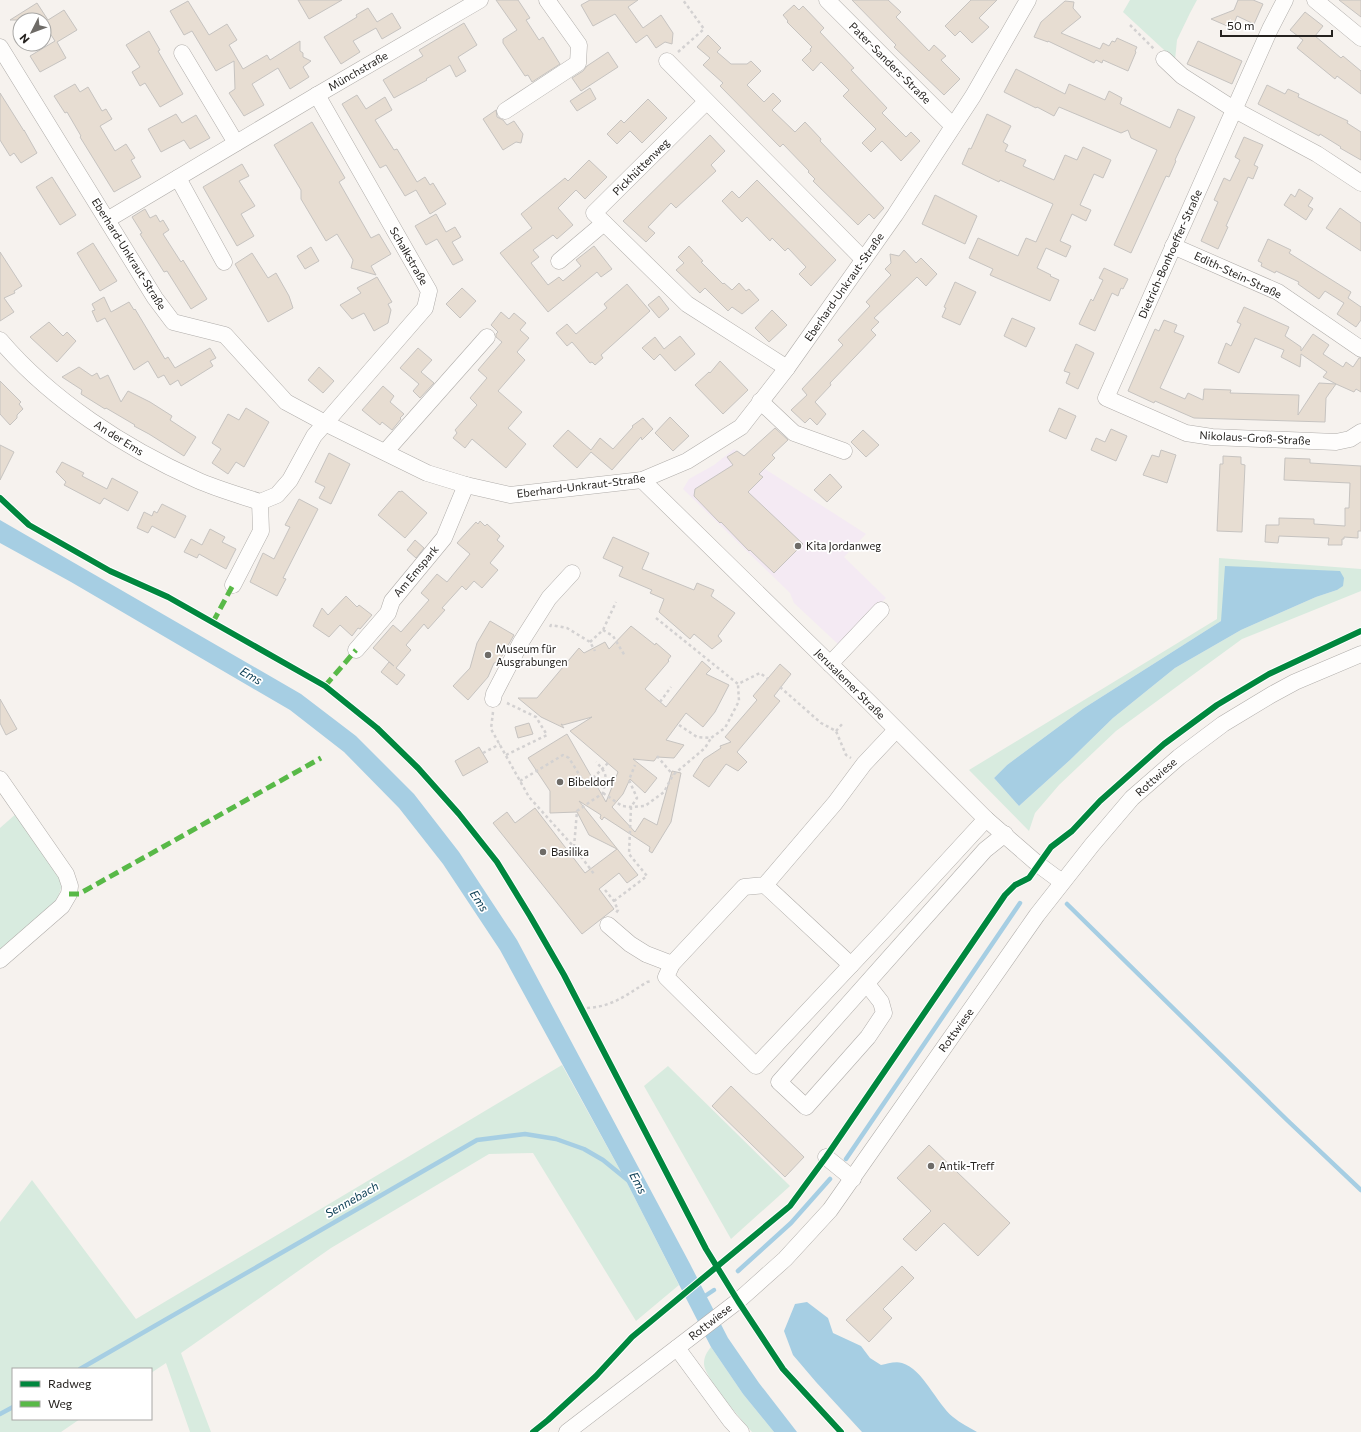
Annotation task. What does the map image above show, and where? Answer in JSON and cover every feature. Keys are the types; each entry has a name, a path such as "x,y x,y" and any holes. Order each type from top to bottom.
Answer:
{"street":[{"name":"Münchstraße","path":"107,220 480,0"},
{"name":"Pater-Sanders-Straße","path":"827,0 953,126"},
{"name":"Dietrich-Bonhoeffer-Straße","path":"1106,398 1270,29 1285,0"},
{"path":"1314,0 1361,38"},
{"path":"505,111 578,63 579,45 550,1"},
{"name":"Eberhard-Unkraut-Straße","path":"0,47 155,298 173,322 225,335 286,402 325,423 427,472 466,485 510,495 642,480 687,461 741,427 787,368 863,260 973,96 1023,2"},
{"path":"182,53 236,143"},
{"path":"1164,59 1182,76 1235,110 1317,154 1361,183"},
{"path":"666,61 863,260"},
{"name":"Schalkstraße","path":"317,95 429,291 425,308 325,423"},
{"name":"Pickhüttenweg","path":"706,102 594,213 687,304 787,368"},
{"path":"178,178 224,262"},
{"path":"559,261 604,223"},
{"name":"Edith-Stein-Straße","path":"1173,246 1278,292 1361,349"},
{"path":"386,451 487,337"},
{"name":"An der Ems","path":"0,340 9,351 59,397 121,442 197,480 260,502"},
{"name":"Nikolaus-Groß-Straße","path":"1106,398 1186,433 1212,437 1336,442 1350,439 1361,432"},
{"path":"760,401 794,433 844,451"},
{"path":"233,585 261,531 260,502 277,495 290,480 314,436 325,423"},
{"name":"Jerusalemer Straße","path":"642,480 986,819 1039,865 1062,882"},
{"name":"Am Emspark","path":"356,650 388,613 392,601 444,538 466,485"},
{"path":"493,699 494,694 520,642 549,598 572,572"},
{"path":"830,664 881,610"},
{"name":"Rottwiese","path":"567,1432 729,1308 785,1259 830,1210 1037,915 1062,882 1132,798 1179,756 1223,724 1295,682 1361,654"},
{"path":"669,971 744,887 765,885 835,803 864,764 896,730"},
{"path":"0,779 66,874 70,886 69,894 62,906 0,960"},
{"path":"608,925 630,944 669,971 756,1066 986,819"},
{"path":"867,984 881,1002 884,1013 868,1037 806,1107 779,1082 985,850 1005,834"},
{"path":"765,885 851,965"},
{"path":"826,1157 853,1179"},
{"path":"683,1344 730,1420 741,1432"}],"path":[{"path":"666,61 704,29 683,0"},
{"path":"1130,25 1164,59"},
{"path":"590,642 603,630 616,602"},
{"path":"602,793 622,806 645,806 664,792 673,775 705,748 711,738 725,728 739,701 738,684 656,618"},
{"path":"547,631 551,625 567,628 590,642 595,651"},
{"path":"603,630 613,636 625,656"},
{"path":"738,684 760,673 768,679"},
{"path":"780,687 821,723 836,731 846,755 864,764"},
{"path":"660,702 671,688"},
{"path":"506,755 547,735 536,717 503,701 493,699 491,729 529,797 574,847 594,874"},
{"path":"836,731 843,723"},
{"path":"679,725 697,737 711,738"},
{"path":"483,753 500,744"},
{"path":"520,781 562,755 569,758 588,789"},
{"path":"658,756 673,775"},
{"path":"574,847 576,811 602,793 606,776 603,769 596,762"},
{"path":"593,778 608,763"},
{"path":"614,901 647,876 629,854 631,807 637,798 629,780 634,765"},
{"path":"584,783 588,781"},
{"path":"605,890 614,901 618,910 608,925"},
{"path":"581,1008 593,1009 615,1002 647,982 669,971"}],"shaded area":[{"name":"Kita Jordanweg","path":"734,449 866,534 844,557 886,598 840,646 794,603 790,593 683,489 689,479 714,465"}],"green space":[{"path":"1130,0 1197,0 1177,40 1175,60 1123,12"},
{"path":"1219,558 1361,569 1361,591 1242,639 1116,731 1059,785 1035,813 1029,831 969,770 1217,619","holes":["1326,571 1340,571 1337,590 1316,597 1241,630 1175,668 1113,718 1070,760 1019,806 994,778 1007,765 1084,708 1221,621"]},
{"path":"17,813 60,877 61,888 56,904 0,953 0,828"},
{"path":"562,1065 625,1179 679,1285 636,1321 533,1153 489,1154 331,1248 181,1353 211,1432 190,1432 166,1363 152,1372 152,1368 12,1368 12,1420 79,1420 61,1432 0,1432 0,1222 32,1180 136,1319"},
{"path":"668,1066 790,1186 731,1239 644,1086"},
{"path":"711,1347 743,1394 774,1432 752,1432 732,1409 706,1370 704,1364 706,1354"}],"water":[{"name":"Ems","path":"0,520 301,694 356,736 414,794 459,852 517,940 728,1338 759,1383 797,1432 774,1432 743,1394 711,1347 625,1179 500,950 443,864 399,808 344,752 290,710 71,582 0,543"},
{"path":"1225,566 1340,571 1344,578 1343,586 1337,590 1316,597 1241,630 1175,668 1113,718 1070,760 1019,806 994,778 1007,765 1084,708 1221,621"},
{"path":"807,1302 828,1318 833,1333 861,1346 870,1358 881,1365 897,1362 910,1366 923,1379 941,1404 953,1417 977,1432 862,1432 793,1355 784,1331 795,1304"}],"building":[{"path":"298,0 342,0 309,19"},
{"path":"496,0 518,0 530,18 526,20 539,40 543,37 560,64 532,82 528,75 525,76 503,43 503,39 517,30"},
{"path":"590,0 638,0 628,7 643,28 661,15 673,33 672,44 665,42 656,48 647,35 636,43 615,14 593,26 581,5"},
{"path":"852,0 888,0 901,12 896,17 929,51 934,45 946,56 941,60 960,79 944,95 894,47 896,45"},
{"path":"971,0 997,0 979,18 989,27 972,43 960,31 955,36 945,26"},
{"path":"1238,0 1253,0 1263,4 1254,24 1237,16 1232,28 1211,19 1234,10"},
{"path":"1339,0 1361,0 1361,17"},
{"path":"188,1 209,35 227,24 237,40 229,45 243,69 267,55 270,60 300,41 300,51 303,53 303,57 311,61 303,67 309,77 290,89 278,68 252,84 264,105 244,116 229,93 235,89 234,61 216,71 192,31 184,35 170,11"},
{"path":"1065,1 1074,2 1073,8 1081,17 1061,33 1100,49 1103,43 1109,46 1112,41 1115,42 1117,38 1137,47 1128,71 1103,60 1102,63 1096,60 1094,63 1048,41 1034,37 1041,22"},
{"path":"37,3 43,12 23,12"},
{"path":"794,5 799,10 803,6 824,28 820,32 854,68 851,70 887,108 882,113 906,137 911,132 920,141 901,161 882,141 871,152 862,143 876,129 843,96 849,90 821,62 813,71 802,60 811,51 810,49 812,47 787,22 788,21 783,15"},
{"path":"368,8 377,22 392,13 401,28 382,39 376,28 353,41 360,52 341,64 324,37 357,17 356,15"},
{"path":"64,10 77,30 57,42 66,58 40,72 30,56 37,52 52,52 52,43 55,41 52,36 52,18"},
{"path":"1305,12 1323,26 1315,36 1341,58 1343,56 1361,71 1361,94 1337,76 1335,79 1297,48 1303,40 1290,30"},
{"path":"464,23 477,45 458,57 466,71 456,77 450,65 426,79 427,80 394,98 383,80 423,56 419,50"},
{"path":"149,31 160,50 158,51 183,94 160,107 145,83 140,86 132,72 140,67 126,45"},
{"path":"708,35 721,48 717,52 731,64 747,64 751,61 761,71 747,85 764,102 773,93 781,101 772,110 795,132 805,122 821,139 820,141 884,208 874,219 869,214 858,225 813,181 815,179 808,172 809,171 783,144 780,147 720,86 723,83 703,65 710,58 697,47"},
{"path":"1198,41 1242,61 1232,84 1187,64"},
{"path":"608,52 618,67 581,91 572,78"},
{"path":"1016,69 1065,94 1069,84 1105,100 1109,91 1122,98 1120,104 1170,128 1178,109 1195,117 1175,160 1176,161 1169,177 1166,176 1131,253 1114,245 1157,150 1131,138 1128,130 1121,133 1059,107 1054,116 1004,92"},
{"path":"75,84 80,92 88,87 102,111 106,109 112,119 100,126 115,151 126,144 135,158 131,160 141,177 114,192 80,137 81,136 67,112 65,113 54,96"},
{"path":"1267,85 1285,94 1288,89 1299,94 1298,97 1348,121 1347,123 1361,132 1361,160 1320,134 1319,136 1258,104"},
{"path":"590,88 596,99 577,111 570,101"},
{"path":"0,93 37,153 21,163 14,153 10,156 0,140"},
{"path":"357,95 366,109 385,97 392,110 375,120 394,150 397,149 417,182 425,177 430,185 433,183 446,204 430,214 416,190 405,196 386,165 380,168 342,104"},
{"path":"648,99 667,118 642,143 630,131 617,144 607,134 621,120 624,123"},
{"path":"496,110 497,117 503,120 507,125 514,121 523,134 521,143 516,142 503,150 483,119"},
{"path":"176,114 182,123 196,115 210,138 190,149 184,140 161,152 148,129"},
{"path":"987,114 1011,126 1003,142 1008,145 1005,151 1026,160 1023,166 1054,180 1065,155 1077,160 1083,147 1111,160 1103,178 1094,174 1080,205 1091,210 1086,221 1072,214 1060,241 1071,246 1066,257 1046,248 1037,268 1059,280 1050,301 990,275 993,269 969,258 978,238 1018,256 1026,238 1036,242 1053,204 1000,180 999,182 962,164 969,148 971,149"},
{"path":"312,122 345,178 339,182 371,238 379,234 391,254 371,266 376,275 351,268 353,260 337,234 326,241 301,199 301,190 274,145"},
{"path":"710,135 725,151 711,165 716,171 676,208 671,203 648,227 655,233 646,242 623,221"},
{"path":"1244,137 1263,145 1254,165 1258,167 1253,179 1248,177 1226,226 1228,227 1218,249 1201,241 1218,202 1214,200 1224,178 1230,181 1240,160 1235,157"},
{"path":"589,160 607,177 585,199 576,190 558,208 573,225 557,239 553,235 533,250 539,257 531,263 548,285 559,277 563,281 581,266 576,260 594,246 612,269 601,277 597,272 548,312 500,253 532,228 521,214 565,178 568,181"},
{"path":"242,164 249,176 239,181 255,206 241,214 254,236 237,246 203,187"},
{"path":"52,177 76,215 60,225 36,187"},
{"path":"757,180 836,260 811,286 799,274 806,267 788,248 785,251 772,238 770,241 747,217 742,222 722,201 732,191 739,198"},
{"path":"1299,189 1313,198 1308,206 1313,209 1306,220 1284,205 1291,194 1295,197"},
{"path":"935,195 977,216 965,244 922,224"},
{"path":"1340,208 1361,223 1361,251 1326,228"},
{"path":"145,209 150,218 156,215 160,222 163,220 169,230 163,234 181,262 183,260 207,299 191,309 167,271 164,272 140,234 142,233 132,217"},
{"path":"436,214 446,232 455,227 461,237 452,242 463,260 453,265 437,239 426,245 415,226"},
{"path":"1268,239 1291,250 1289,253 1351,292 1348,298 1361,307 1361,320 1356,327 1337,314 1344,303 1325,291 1319,299 1298,284 1299,282 1276,271 1275,273 1261,266 1262,263 1258,261"},
{"path":"93,243 117,281 100,291 77,253"},
{"path":"689,246 703,261 701,262 723,284 724,283 732,290 739,283 746,291 749,289 759,300 742,314 732,307 728,311 705,288 700,293 676,270 684,263 678,257"},
{"path":"311,247 319,261 305,269 297,256"},
{"path":"904,250 916,263 921,258 937,274 926,286 917,277 874,318 879,322 871,330 876,335 830,383 831,385 815,402 826,414 817,425 810,418 805,423 791,410 807,395 802,389 843,345 838,340 870,306 866,302 891,275 885,269 891,263 890,254 899,256"},
{"path":"0,252 22,286 14,291 15,293 4,298 14,312 0,321"},
{"path":"252,253 268,278 276,273 289,296 293,308 268,322 235,264"},
{"path":"1104,268 1128,279 1123,289 1121,288 1118,296 1112,293 1095,331 1079,324 1091,299 1093,301 1103,280 1099,278"},
{"path":"377,277 392,302 388,304 391,310 388,323 374,331 364,313 352,319 340,305 361,293 357,288"},
{"path":"955,282 976,292 960,325 942,317 946,308 944,307"},
{"path":"627,284 650,311 601,355 603,358 595,365 592,362 590,363 572,342 567,346 556,333 567,324 576,334 607,308 604,304"},
{"path":"462,288 476,301 460,318 446,304"},
{"path":"659,296 669,309 659,318 648,305"},
{"path":"104,297 111,312 129,302 134,310 135,309 165,359 168,357 175,368 210,348 216,358 210,361 213,366 181,386 178,380 170,385 164,375 158,378 148,361 134,370 105,318 97,322 92,311 95,310 92,304"},
{"path":"1244,307 1289,327 1285,336 1301,347 1301,351 1313,334 1329,345 1323,354 1343,367 1346,362 1353,367 1359,358 1361,358 1361,392 1356,389 1354,392 1323,377 1327,372 1301,354 1300,367 1281,357 1284,350 1255,338 1239,373 1218,363 1226,343 1231,346 1241,324 1237,322"},
{"path":"772,310 787,325 769,342 755,328"},
{"path":"501,312 509,319 514,313 526,323 520,330 529,338 517,352 525,360 498,391 522,412 508,428 526,444 506,468 472,439 465,448 453,438 457,433 455,430 477,405 470,398 487,378 478,370 502,342 496,337 498,332 491,325"},
{"path":"1012,318 1035,328 1026,347 1004,336"},
{"path":"1164,320 1177,325 1174,332 1184,336 1160,388 1185,399 1188,393 1203,400 1204,389 1231,390 1230,393 1299,395 1298,415 1319,383 1336,384 1326,398 1325,422 1194,418 1155,401 1154,403 1128,391 1155,329 1159,331"},
{"path":"49,322 63,336 67,332 76,341 57,362 30,337"},
{"path":"680,336 695,354 675,371 660,354 654,360 642,348 655,337 664,349"},
{"path":"1076,344 1094,353 1078,389 1066,383 1070,373 1064,371"},
{"path":"418,348 432,360 421,372 434,383 420,398 413,391 419,384 400,368"},
{"path":"720,361 748,390 723,414 695,385 709,372 710,373"},
{"path":"79,367 92,376 97,373 100,379 108,375 121,402 128,391 150,402 172,416 170,420 196,437 184,456 134,426 135,425 81,394 82,390 62,377"},
{"path":"319,367 334,381 323,393 308,380"},
{"path":"0,381 21,402 19,404 23,409 10,425 0,414"},
{"path":"383,386 394,396 390,402 404,414 392,430 382,422 380,425 362,410"},
{"path":"246,408 269,422 244,467 236,462 228,474 212,463 221,449 212,443 228,414 239,420"},
{"path":"1059,408 1076,416 1066,439 1049,431"},
{"path":"670,417 689,436 673,451 655,433"},
{"path":"643,418 653,429 642,440 641,437 612,470 591,452 577,468 553,446 568,430 591,450 600,438 613,449 633,427 632,426"},
{"path":"775,428 788,440 772,455 775,458 759,474 763,477 748,492 803,544 774,573 750,550 749,551 694,496 695,489 733,465 727,457 737,451 744,456"},
{"path":"1111,429 1127,436 1116,461 1091,450 1096,438 1105,442"},
{"path":"863,430 879,445 866,457 851,442"},
{"path":"0,445 14,452 0,480"},
{"path":"1161,450 1176,455 1167,483 1143,475 1152,455 1159,457"},
{"path":"329,453 350,464 331,504 319,498 325,487 315,482"},
{"path":"1223,456 1241,457 1241,464 1245,465 1242,532 1217,531 1220,464 1223,464"},
{"path":"1285,458 1310,459 1310,463 1361,466 1361,531 1358,531 1358,538 1344,537 1344,539 1342,539 1342,545 1328,545 1329,538 1279,536 1278,543 1265,542 1266,525 1279,525 1279,518 1314,519 1314,524 1345,526 1345,508 1349,508 1350,483 1284,480"},
{"path":"62,462 84,473 82,476 107,489 112,478 138,492 128,511 104,498 100,504 64,485 66,482 56,472"},
{"path":"830,474 842,487 827,502 814,490"},
{"path":"399,491 402,491 427,513 405,538 378,515"},
{"path":"299,499 318,509 283,578 286,579 277,596 250,582 263,553 274,559 290,527 285,525"},
{"path":"162,504 186,516 175,538 152,526 148,533 137,528 144,512 152,516 154,511 157,513"},
{"path":"480,521 485,526 487,524 500,536 497,540 504,546 490,563 498,570 482,588 474,581 466,590 462,586 442,608 445,610 428,629 424,624 406,645 411,650 396,668 405,675 397,685 381,672 389,662 394,666 373,648 393,625 401,632 429,600 421,593 437,574 447,582 470,554 457,543 476,522 478,524"},
{"path":"210,529 225,537 222,542 236,549 226,569 199,554 197,558 184,552 191,539 202,545"},
{"path":"613,537 649,553 642,569 694,590 697,583 714,590 711,596 735,613 718,636 722,641 712,649 694,634 690,639 659,612 664,599 650,593 652,590 619,576 623,567 603,558"},
{"path":"415,540 424,548 416,558 407,550"},
{"path":"346,596 357,607 359,605 372,615 360,629 358,628 352,636 340,625 329,637 313,626 322,608 328,615"},
{"name":"Museum für Ausgrabungen","path":"490,621 514,635 499,661 494,663 488,677 468,700 453,686 470,668 477,643"},
{"path":"631,626 655,645 656,643 671,656 668,660 669,661 645,689 666,707 702,661 711,669 706,674 729,685 715,712 703,727 686,713 666,740 684,745 674,758 657,757 654,761 633,759 657,778 645,793 630,779 623,794 612,807 635,832 644,818 657,825 672,771 681,773 671,822 652,853 649,851 650,847 604,817 602,820 600,818 601,815 579,801 638,875 627,883 619,873 599,889 614,909 582,934 493,823 507,812 515,823 535,808 585,873 617,849 589,835 577,812 550,813 550,791 528,758 567,734 606,802 618,772 570,731 592,717 563,725 561,724 564,728 541,717 518,698 537,698 579,648 584,653 605,642 609,649"},
{"path":"780,664 791,674 774,696 780,701 737,752 747,762 738,771 726,764 709,787 693,776 704,759 721,748 720,746 731,742 725,737 757,700 753,696"},
{"path":"0,699 17,729 6,735 0,723"},
{"path":"529,723 533,734 518,738 515,727"},
{"path":"479,747 488,762 463,776 455,761"},
{"path":"731,1086 804,1157 785,1177 712,1106"},
{"path":"929,1145 1010,1223 978,1256 944,1223 916,1251 903,1239 931,1211 897,1178"},
{"path":"902,1266 914,1278 883,1309 892,1318 869,1342 846,1320"}],"waterway":[{"path":"846,1159 1020,903"},
{"path":"1067,904 1287,1120 1361,1190"},
{"name":"Sennebach","path":"82,1368 477,1140 525,1134 556,1139 584,1149 603,1160 630,1182"},
{"path":"738,1271 791,1223 830,1179"},
{"path":"702,1298 714,1290"},
{"name":"Sennebach","path":"0,1414 12,1408"}],"marked path":[{"path":"213,622 233,585"},
{"path":"325,686 356,650"},
{"path":"69,894 79,894 321,758"}],"cycle path":[{"path":"0,498 29,525 110,571 168,597 325,686 377,728 418,768 459,814 497,862 530,916 564,975 706,1249 738,1301 783,1369 841,1432"},
{"path":"533,1432 596,1376 632,1337 790,1206 826,1157 1005,895 1015,885 1029,878 1051,847 1072,831 1100,801 1164,744 1217,705 1269,674 1361,631"}],"place":[{"name":"Kita Jordanweg","path":"798,546"},
{"name":"Museum für Ausgrabungen","path":"488,655"},
{"name":"Bibeldorf","path":"560,782"},
{"name":"Basilika","path":"543,852"},
{"name":"Antik-Treff","path":"931,1166"}]}
